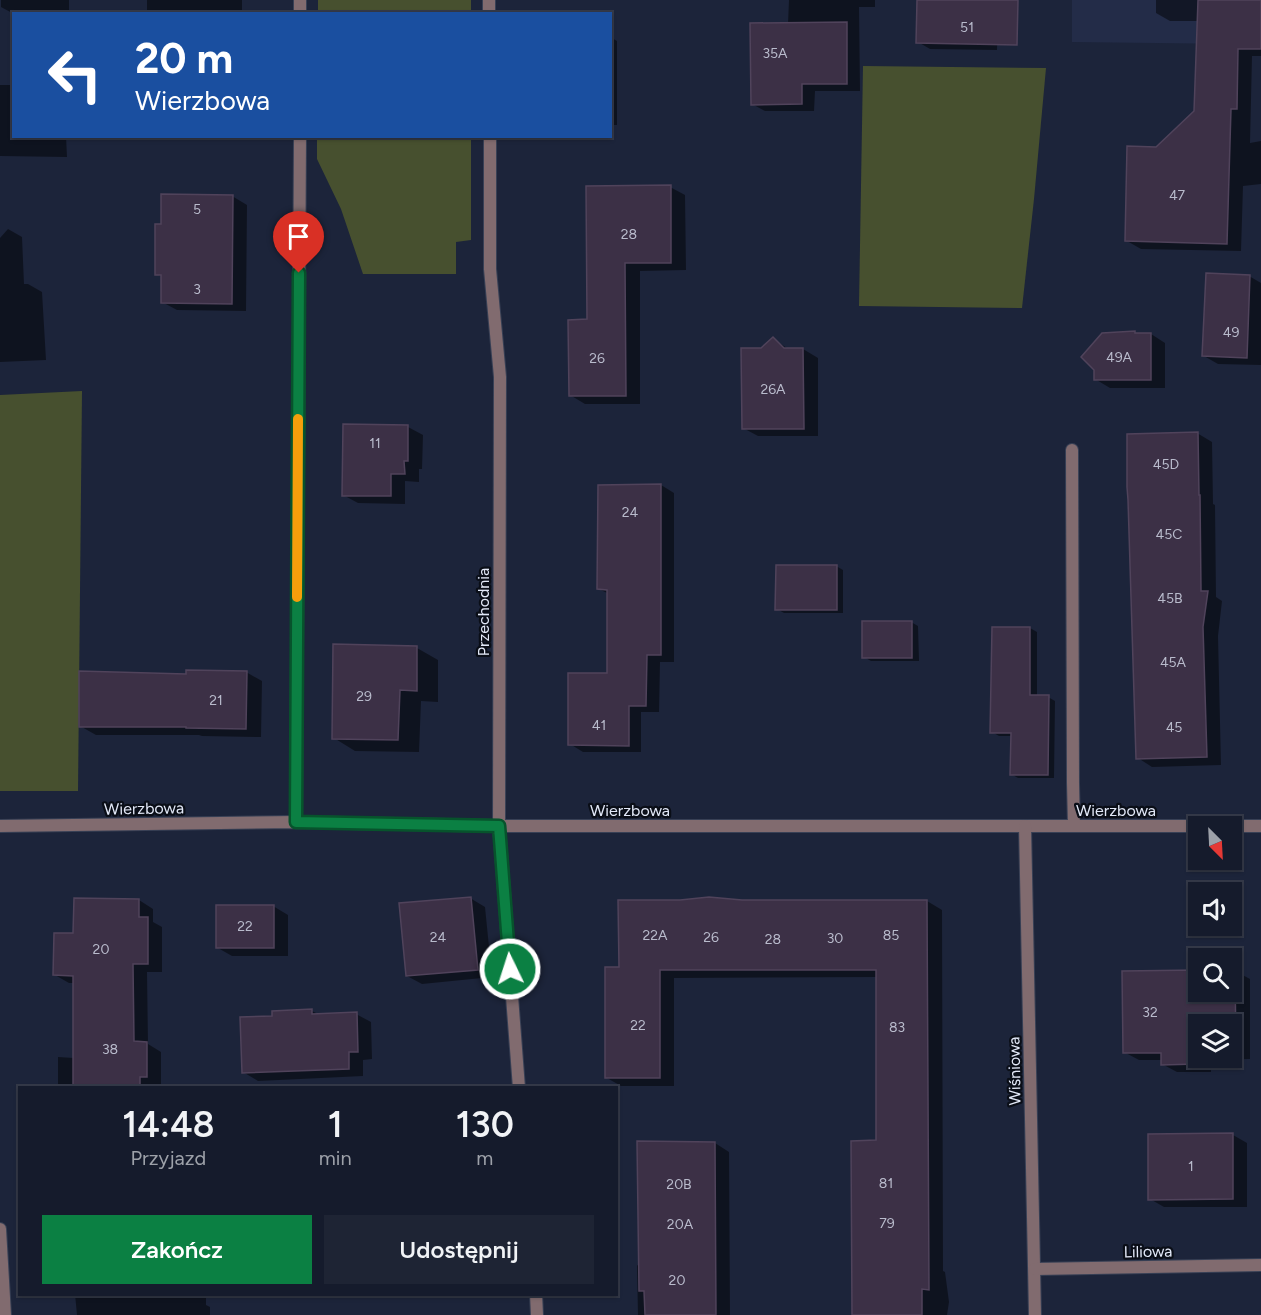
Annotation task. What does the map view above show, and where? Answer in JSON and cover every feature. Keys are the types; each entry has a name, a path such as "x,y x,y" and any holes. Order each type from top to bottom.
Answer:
{"street":[{"path":"296,822 300,138"},
{"name":"Przechodnia","path":"490,138 490,269 500,376 499,826 519,1086"},
{"path":"1072,450 1074,826"},
{"name":"Wierzbowa","path":"0,826 296,822 499,826 1261,826"},
{"name":"Wiśniowa","path":"1025,826 1035,1315"},
{"path":"0,1229 5,1315"},
{"name":"Liliowa","path":"1035,1269 1261,1265"},
{"path":"536,1296 537,1315"}],"shaded area":[{"path":"1072,0 1257,0 1238,44 1072,42"}],"green space":[{"path":"318,0 471,0 471,12 318,12"},
{"path":"863,66 1046,68 1022,308 859,306"},
{"path":"317,138 471,138 471,240 456,242 456,274 363,274 341,209 317,159"},
{"path":"82,391 78,791 0,791 0,395"}],"building":[{"path":"917,0 1018,0 1017,45 916,43"},
{"path":"1198,0 1261,0 1261,49 1238,49 1237,109 1231,109 1227,244 1125,241 1127,146 1156,147 1194,111"},
{"path":"847,22 847,84 802,84 802,104 751,105 750,23"},
{"path":"671,185 671,263 625,263 626,396 569,396 568,320 587,319 586,186"},
{"path":"161,194 233,195 232,304 161,303 161,275 155,275 155,224 161,224"},
{"path":"1206,273 1250,275 1247,358 1202,356"},
{"path":"1135,331 1135,333 1151,333 1151,380 1094,380 1094,370 1081,357 1102,333"},
{"path":"773,337 784,348 803,348 804,429 742,429 741,348 761,348"},
{"path":"343,424 408,425 408,461 404,461 405,474 391,474 391,496 342,496"},
{"path":"1198,432 1201,591 1208,591 1203,627 1207,757 1136,759 1127,434"},
{"path":"661,484 661,655 647,655 646,706 629,706 629,746 568,745 568,673 607,673 607,590 597,589 598,485"},
{"path":"776,565 837,565 837,610 775,610"},
{"path":"862,621 912,621 912,658 862,658"},
{"path":"992,627 1030,627 1030,695 1049,695 1048,775 1010,775 1011,733 990,733"},
{"path":"333,644 417,646 417,691 400,690 398,740 332,739"},
{"path":"186,670 247,671 246,729 79,727 79,671 186,674"},
{"path":"471,897 478,970 406,976 399,903"},
{"path":"709,897 742,900 927,900 929,1290 922,1289 922,1315 852,1315 851,1141 876,1140 876,970 660,970 660,1078 605,1078 605,967 619,967 618,900 680,900"},
{"path":"74,898 139,899 139,917 148,917 148,964 133,964 134,1041 147,1042 147,1077 140,1077 140,1086 73,1086 73,976 53,975 54,933 73,933"},
{"path":"216,905 274,905 274,948 216,948"},
{"path":"1188,970 1188,1002 1235,1002 1236,1014 1188,1014 1188,1064 1161,1065 1161,1053 1123,1053 1122,971"},
{"path":"312,1009 312,1014 357,1012 358,1052 349,1052 349,1069 242,1073 240,1017 272,1016 272,1011"},
{"path":"1233,1133 1233,1199 1148,1200 1148,1134"},
{"path":"637,1141 715,1142 716,1315 645,1315 644,1291 639,1291"}],"slow traffic":[{"path":"297,597 298,419"}],"route":[{"path":"299,273 296,822 499,826 510,969"}]}
